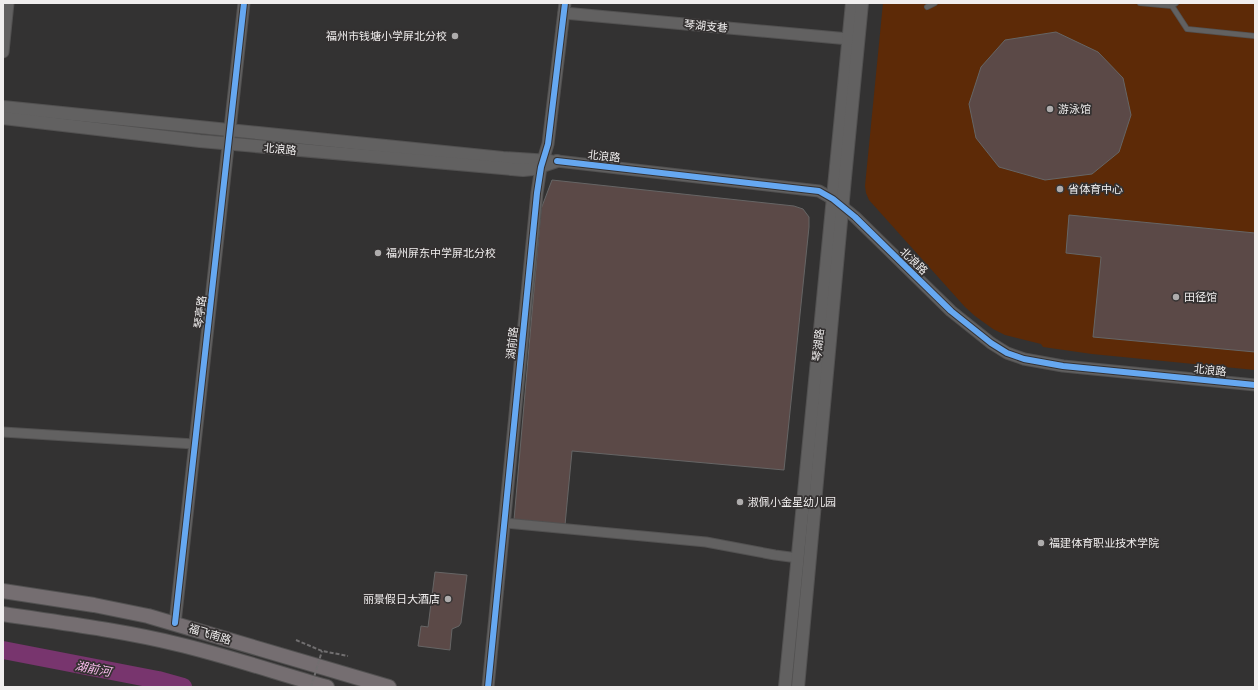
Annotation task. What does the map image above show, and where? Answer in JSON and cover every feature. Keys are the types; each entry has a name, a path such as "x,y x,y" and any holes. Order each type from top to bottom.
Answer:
{"main road":[{"name":"琴湖路","path":"785,687 837,203 852,3"},
{"path":"798,687 837,203 862,3"},
{"name":"北浪路","path":"3,108 502,158 542,164"},
{"name":"北浪路","path":"3,118 228,144 523,170 557,161"},
{"name":"福飞南路","path":"3,591 123,610 175,623 389,687"},
{"name":"福飞南路","path":"3,614 104,629 164,641 327,687"}],"street":[{"path":"3,52 8,3"},
{"name":"琴亭路","path":"175,623 244,3"},
{"name":"琴湖支巷","path":"565,8 849,39"},
{"name":"湖前路","path":"488,687 537,193 542,164 548,144 565,8"},
{"name":"北浪路","path":"557,161 819,191 855,217 961,320 991,344 1014,356 1033,362 1063,366 1255,385"},
{"path":"3,432 194,444"},
{"path":"505,523 706,542 798,558"}],"lane":[{"path":"927,7 935,3"},
{"path":"1140,3 1173,4 1187,29 1255,36"}],"path":[{"path":"296,640 322,651 348,656"},
{"path":"311,687 322,651"}],"shaded area":[{"name":"省体育中心","path":"883,3 1255,3 1255,370 1092,354 1043,347 1041,344 1005,335 993,329 965,307 869,200 866,193 865,186"}],"building":[{"name":"游泳馆","path":"1056,32 1098,52 1123,78 1131,115 1119,152 1092,174 1045,180 999,167 976,138 969,104 981,67 1005,40"},
{"path":"552,180 794,206 803,209 809,217 809,227 784,470 572,451 565,525 514,520 541,209"},
{"name":"田径馆","path":"1069,215 1255,233 1255,352 1093,337 1101,257 1066,253"},
{"name":"丽景假日大酒店","path":"435,572 467,575 461,623 459,626 452,629 450,650 418,646 421,626 428,627"}],"waterway":[{"name":"湖前河","path":"3,650 158,680 183,687"}],"cycle path":[{"path":"175,623 244,3"},
{"path":"488,687 537,193 541,167 548,144 565,3"},
{"path":"557,161 819,191 833,199 855,217 951,311 991,343 1007,353 1024,359 1063,366 1255,385"}],"place":[{"name":"福州市钱塘小学屏北分校","path":"455,36"},
{"name":"游泳馆","path":"1050,109"},
{"name":"省体育中心","path":"1060,189"},
{"name":"福州屏东中学屏北分校","path":"378,253"},
{"name":"田径馆","path":"1176,297"},
{"name":"淑佩小金星幼儿园","path":"740,502"},
{"name":"福建体育职业技术学院","path":"1041,543"},
{"name":"丽景假日大酒店","path":"448,599"}]}
